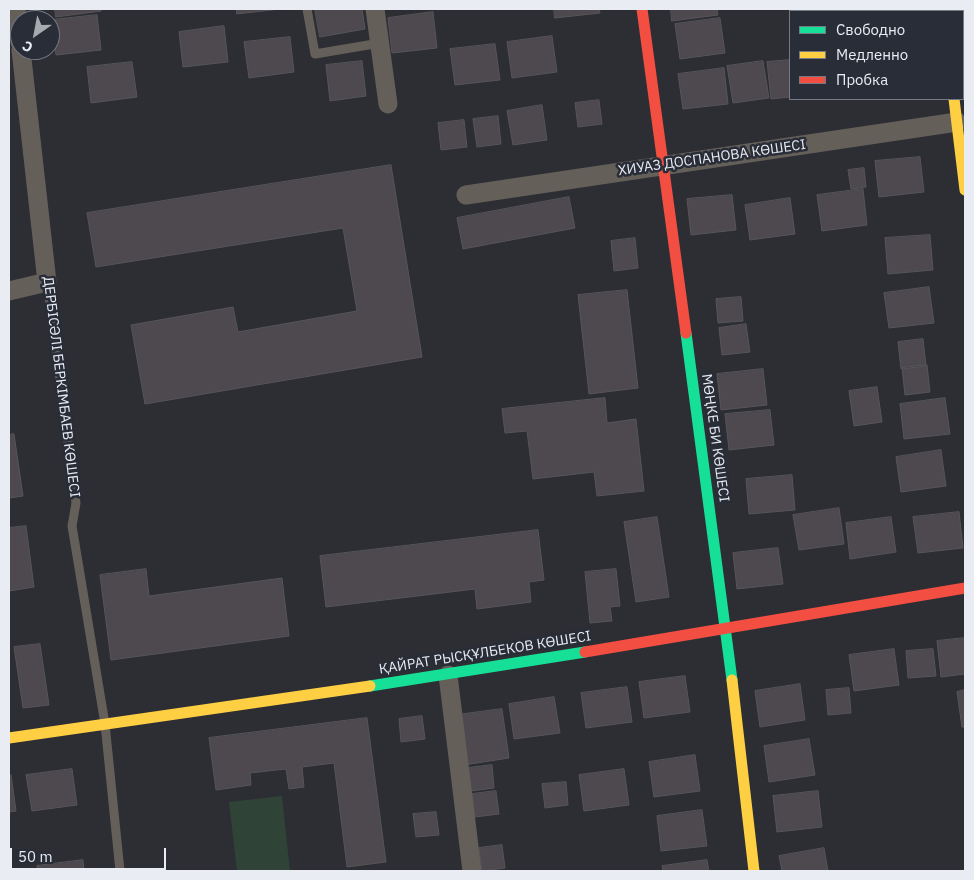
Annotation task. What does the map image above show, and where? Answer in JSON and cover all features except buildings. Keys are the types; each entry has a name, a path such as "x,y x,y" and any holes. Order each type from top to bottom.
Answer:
{"street":[{"path":"375,9 388,104"},
{"name":"МӨҢКЕ БИ КӨШЕСІ","path":"642,9 726,628 754,871"},
{"name":"ДЕРБІСӘЛІ БЕРКІМБАЕВ КӨШЕСІ","path":"22,60 47,282"},
{"path":"954,100 965,190"},
{"name":"ХИУАЗ ДОСПАНОВА КӨШЕСІ","path":"466,195 957,122"},
{"path":"9,291 47,282"},
{"name":"ҚАЙРАТ РЫСҚҰЛБЕКОВ КӨШЕСІ","path":"9,738 448,675 965,588"},
{"path":"448,675 472,871"}],"lane":[{"path":"307,9 315,54 380,43"},
{"name":"ДЕРБІСӘЛІ БЕРКІМБАЕВ КӨШЕСІ","path":"47,282 76,503 72,526 105,724 120,871"}],"green space":[{"path":"282,796 290,871 237,871 229,802"}],"traffic: fast":[{"path":"686,333 732,680"},
{"path":"370,686 585,652"}],"traffic: slow":[{"path":"954,100 965,190"},
{"path":"732,680 754,871"},
{"path":"9,738 370,686"}],"traffic: jam":[{"path":"642,9 686,333"},
{"path":"585,652 965,588"}]}
